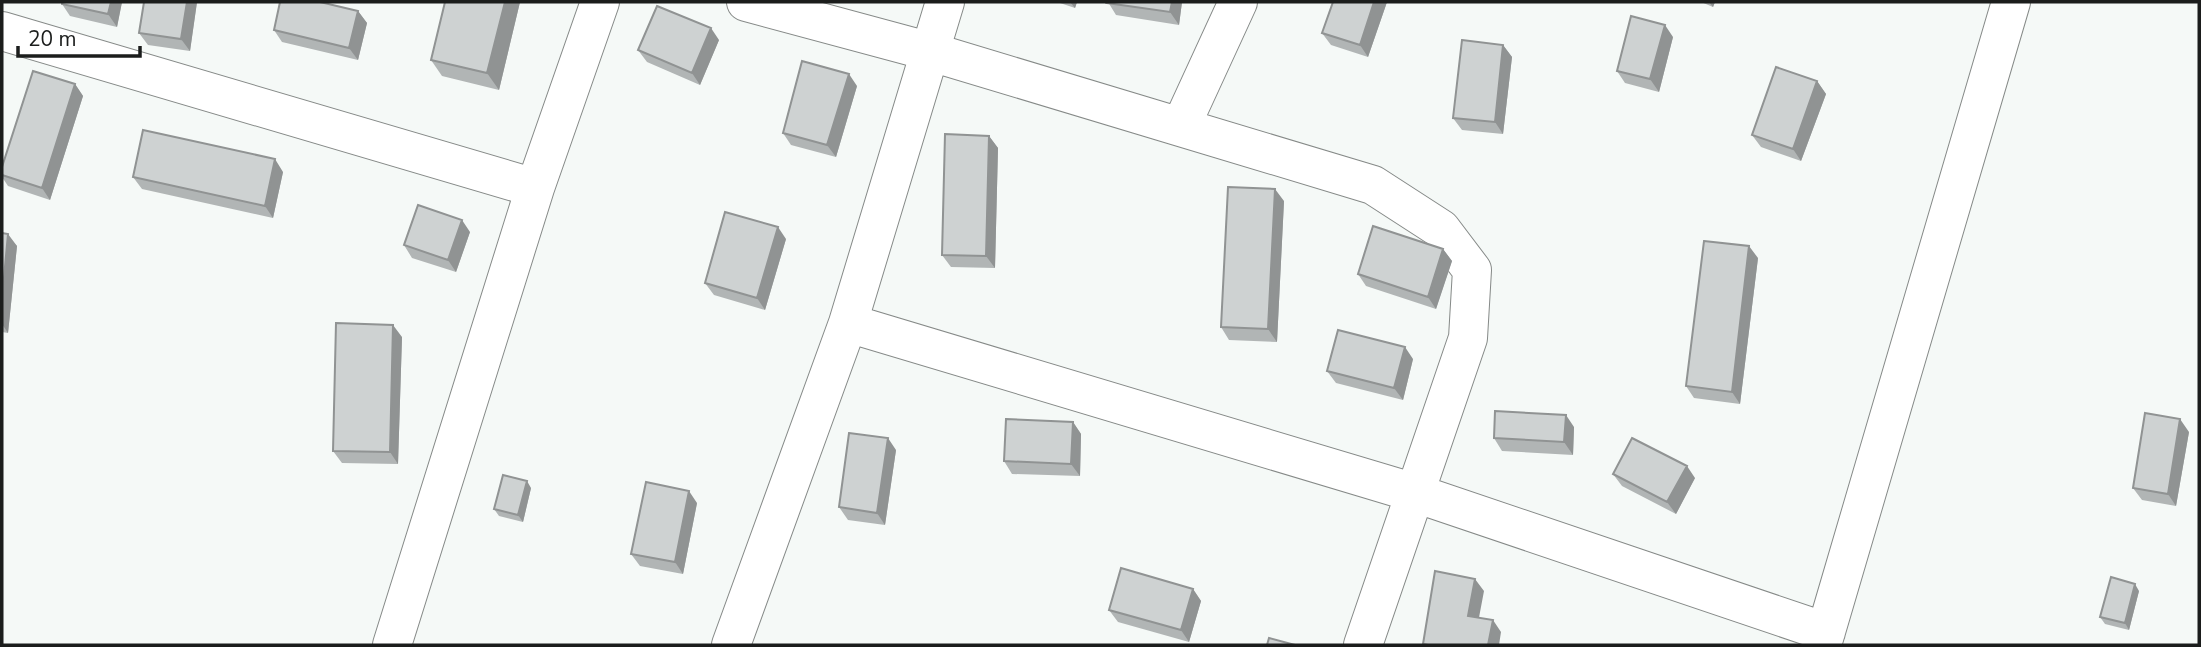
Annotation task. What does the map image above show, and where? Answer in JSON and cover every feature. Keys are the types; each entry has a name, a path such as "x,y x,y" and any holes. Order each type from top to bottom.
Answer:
{"street":[{"path":"392,645 535,188 600,2"},
{"path":"746,2 928,51 1373,185 1441,229 1472,270 1468,338 1363,645"},
{"path":"731,645 848,323 945,2"},
{"path":"1181,126 1238,2"},
{"path":"848,323 1415,493 1824,639 2011,2"},
{"path":"2,32 535,188"}],"building":[{"path":"62,2 111,2 108,14"},
{"path":"144,2 187,2 181,39 139,33"},
{"path":"280,2 320,2 358,11 349,48 274,30"},
{"path":"445,2 505,2 487,73 431,60"},
{"path":"1108,2 1172,2 1170,12"},
{"path":"1333,2 1374,2 1360,45 1322,33"},
{"path":"657,6 711,28 692,73 638,50"},
{"path":"1631,16 1665,25 1650,79 1617,71"},
{"path":"1462,40 1503,45 1495,122 1453,118"},
{"path":"802,61 849,74 827,145 783,133"},
{"path":"1776,67 1817,81 1793,149 1752,135"},
{"path":"33,71 75,84 42,188 2,175 2,167"},
{"path":"143,130 275,159 265,206 133,177"},
{"path":"945,134 989,136 986,256 942,255"},
{"path":"1228,187 1275,189 1268,329 1221,327"},
{"path":"418,205 462,220 448,260 404,245"},
{"path":"725,212 778,227 757,298 705,283"},
{"path":"1373,226 1443,249 1428,297 1358,274"},
{"path":"2,233 8,234 2,299"},
{"path":"1704,241 1749,246 1732,392 1686,386"},
{"path":"336,323 393,325 390,452 333,451"},
{"path":"1338,330 1405,347 1394,388 1327,371"},
{"path":"1495,411 1566,415 1564,442 1494,438"},
{"path":"2145,413 2180,419 2168,494 2133,488"},
{"path":"1006,419 1073,422 1071,464 1004,461"},
{"path":"849,433 888,438 877,513 839,507"},
{"path":"1632,438 1687,466 1667,502 1613,474"},
{"path":"503,475 527,481 518,515 494,509"},
{"path":"646,482 689,491 675,562 631,554"},
{"path":"1121,568 1193,589 1181,630 1109,610"},
{"path":"1435,571 1475,579 1468,616 1493,620 1488,645 1423,644"},
{"path":"2111,577 2135,584 2125,623 2100,617"},
{"path":"1269,638 1295,645 1267,645"}]}
